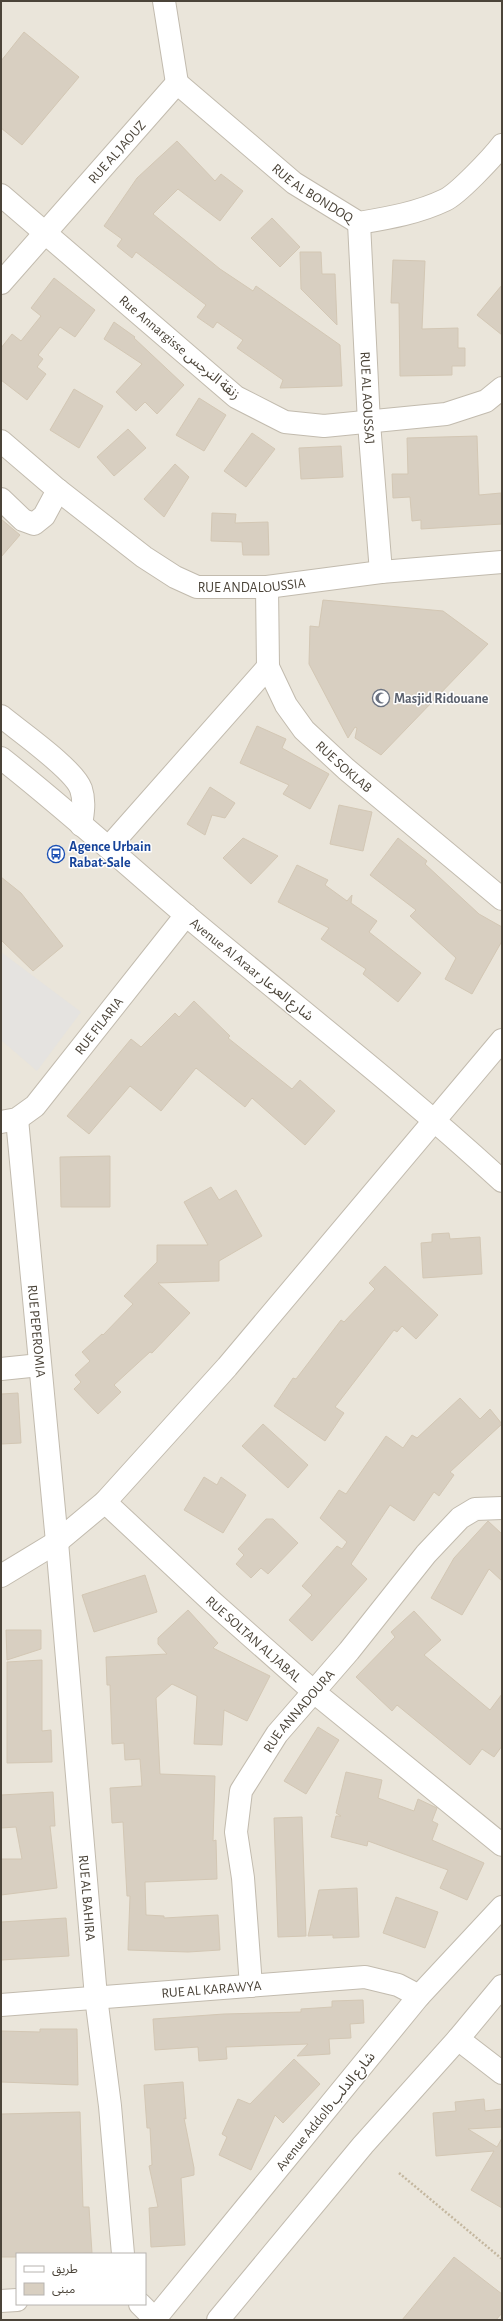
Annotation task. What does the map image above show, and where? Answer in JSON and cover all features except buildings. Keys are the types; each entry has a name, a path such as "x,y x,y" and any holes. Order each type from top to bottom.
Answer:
{"street":[{"path":"164,1 177,83"},
{"name":"RUE AL BONDOQ","path":"177,83 294,183 359,223 400,216 446,200 492,159 502,145"},
{"name":"RUE AL JAOUZ","path":"1,283 177,83"},
{"name":"Rue Annargisse زنقة النرجس","path":"1,195 236,397 286,422 324,426 369,423 446,414 486,401 502,388"},
{"name":"RUE AL AOUSSAJ","path":"359,223 369,423 380,572"},
{"name":"RUE ANDALOUSSIA","path":"1,441 58,490 126,544 175,577 197,587 267,587 380,572 502,562"},
{"path":"1,499 23,520 34,524 44,516 58,490"},
{"name":"RUE SOKLAB","path":"267,587 268,667 286,705 304,730 346,769 502,899"},
{"path":"109,847 268,667"},
{"path":"1,716 72,774 81,788 84,806 81,825"},
{"name":"Avenue Al Araar شارع العرعار","path":"1,758 109,847 186,915 436,1120 502,1181"},
{"name":"RUE FILARIA","path":"9,1121 35,1106 186,915"},
{"path":"1,1576 58,1542 105,1502 227,1367 502,1040"},
{"name":"RUE PEPEROMIA","path":"9,1121 40,1365 58,1542"},
{"path":"1,1369 40,1365"},
{"name":"RUE SOLTAN AL JABAL","path":"105,1502 210,1600 314,1692 502,1845"},
{"name":"RUE ANNADOURA","path":"251,1986 243,1878 236,1832 241,1791 277,1734 314,1692 426,1554 460,1518 475,1509 502,1508"},
{"name":"RUE AL BAHIRA","path":"58,1542 96,1996 110,2106 123,2253"},
{"name":"Avenue Addolb شارع الدلب","path":"155,2319 419,1996 502,1907"},
{"name":"RUE AL KARAWYA","path":"1,2005 96,1996 365,1977 398,1985 419,1996"},
{"path":"218,2320 363,2145 458,2039 502,1986"},
{"path":"458,2039 502,2073"},
{"path":"1,2301 16,2300"},
{"path":"141,2305 155,2319"}],"path":[{"path":"399,2173 502,2259"}],"shaded area":[{"path":"1,1 502,1 502,2320 1,2320"},
{"path":"1,952 81,1012 37,1071 1,1040"}],"place":[{"name":"Masjid Ridouane","path":"381,698"},
{"name":"Agence Urbain Rabat-Sale","path":"56,854"}]}
